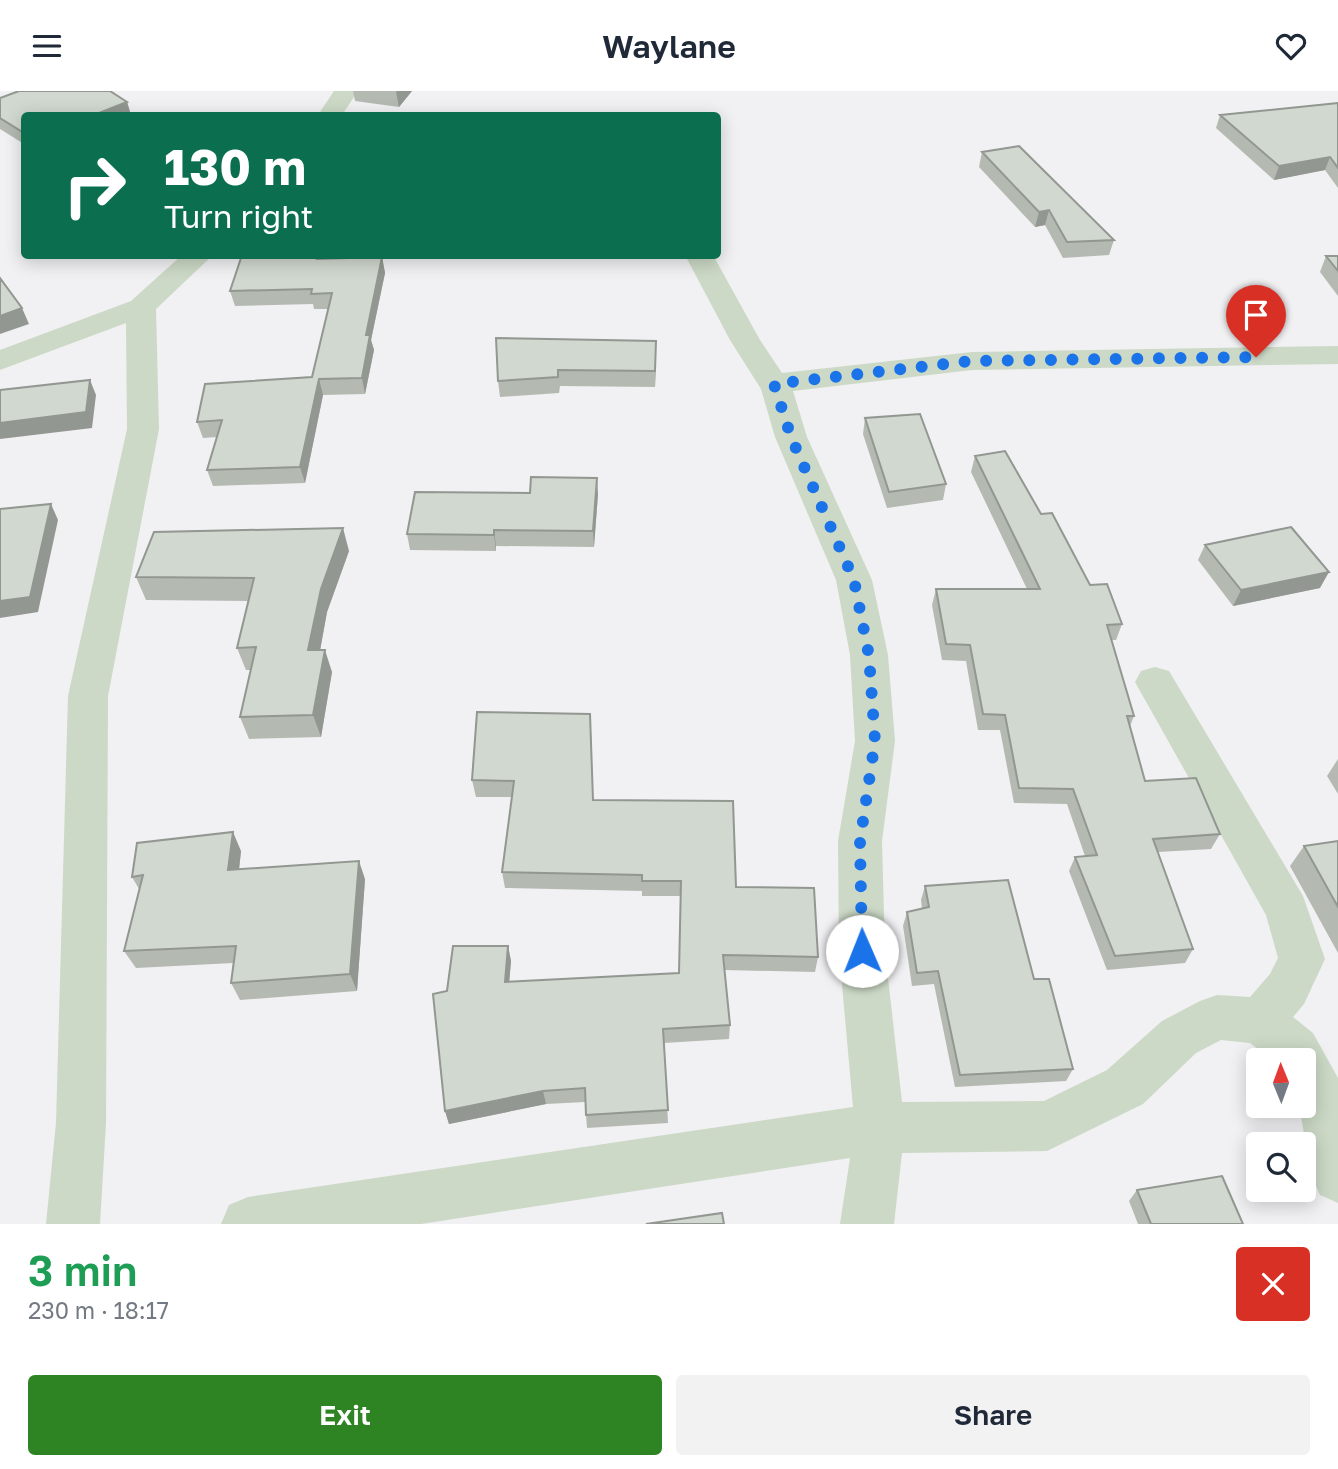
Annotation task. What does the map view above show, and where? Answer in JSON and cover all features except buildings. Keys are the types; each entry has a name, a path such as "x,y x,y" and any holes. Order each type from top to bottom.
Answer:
{"street":[{"path":"332,112 346,91"},
{"path":"0,361 141,307 195,259"},
{"path":"701,259 745,340 774,384 791,437 854,580 869,656 875,741 860,841 862,951 880,1128 867,1224"},
{"path":"73,1224 81,1123 88,697 143,429 141,307"},
{"path":"774,384 972,361 1338,355"},
{"path":"1155,682 1287,910 1302,959 1287,989 1260,1021"},
{"path":"248,1224 880,1128 1047,1126 1125,1087 1179,1037 1216,1017 1260,1021 1295,1048"},
{"path":"1316,1087 1322,1098 1338,1177"}],"route":[{"path":"862,951 860,841 875,741 869,656 854,580 791,437 774,384 972,361 1256,357"}]}
